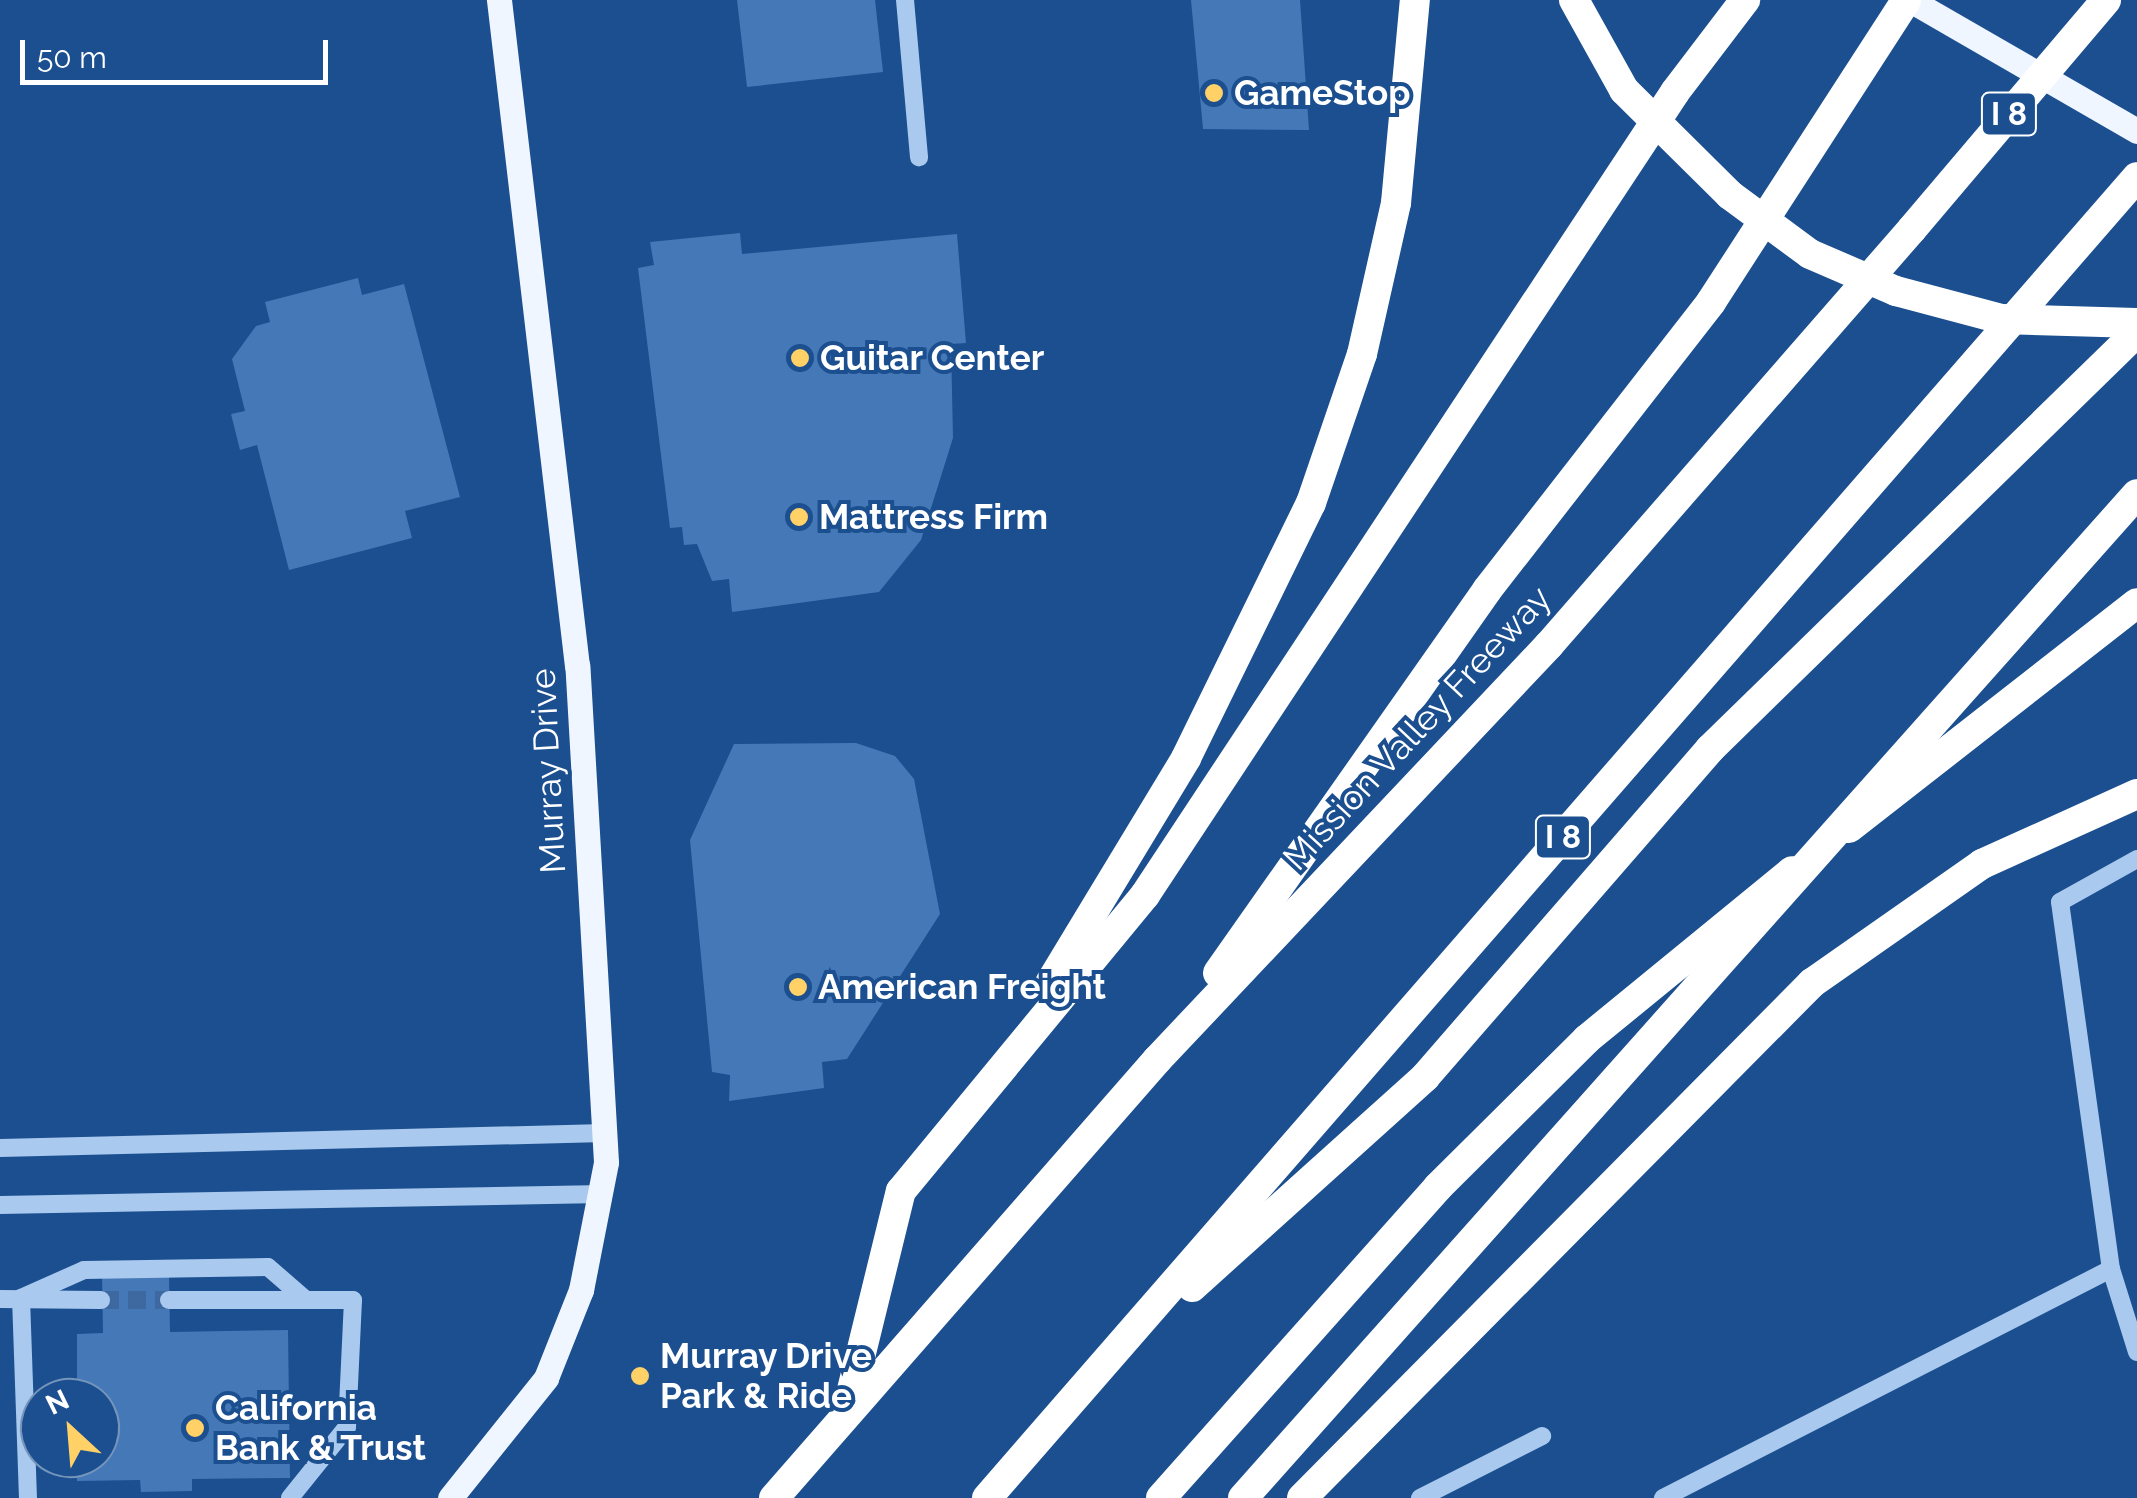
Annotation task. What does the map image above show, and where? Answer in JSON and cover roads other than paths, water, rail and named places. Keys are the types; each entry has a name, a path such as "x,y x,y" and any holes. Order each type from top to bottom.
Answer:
{"highway":[{"path":"1574,0 1624,90 1730,195 1810,254 1896,291 2001,319 2137,323"},
{"path":"846,1414 901,1191 998,1067 1145,895 1664,108 1745,0"},
{"path":"1157,1060 1803,164 1908,0"},
{"name":"Mission Valley Freeway","path":"774,1498 1157,1060 1549,644 2106,0"},
{"path":"998,1067 1186,758 1310,503 1378,289 1405,149 1415,14"},
{"name":"I 8","path":"987,1498 2137,177"},
{"path":"1089,1380 1425,1077 1710,748 2137,332"},
{"path":"1243,1498 2137,494"},
{"path":"1161,1498 1438,1187 1587,1039 2137,603"},
{"path":"1302,1498 1812,984 1982,864 2137,794"}],"main road":[{"name":"Murray Drive","path":"450,1498 546,1378 581,1290 603,1194 605,1133 578,666 500,0"},
{"path":"1908,0 2137,132"}],"lane":[{"path":"905,0 919,157"},
{"path":"2137,858 2060,902 2110,1269 2137,1352"},
{"path":"0,1148 605,1133"},
{"path":"0,1206 603,1194"},
{"path":"21,1298 84,1270 268,1267 306,1300"},
{"path":"1663,1498 2110,1269"},
{"path":"21,1298 28,1498"},
{"path":"0,1299 102,1300"},
{"path":"169,1300 353,1300 347,1427 290,1498"},
{"path":"1420,1498 1542,1436"}],"tunnel":[{"path":"101,1300 169,1300"}],"place":[{"name":"GameStop","path":"1214,93"},
{"name":"Guitar Center","path":"800,358"},
{"name":"Mattress Firm","path":"799,517"},
{"name":"American Freight","path":"798,987"},
{"name":"Murray Drive Park & Ride","path":"640,1376"},
{"name":"California Bank & Trust","path":"195,1428"}]}
